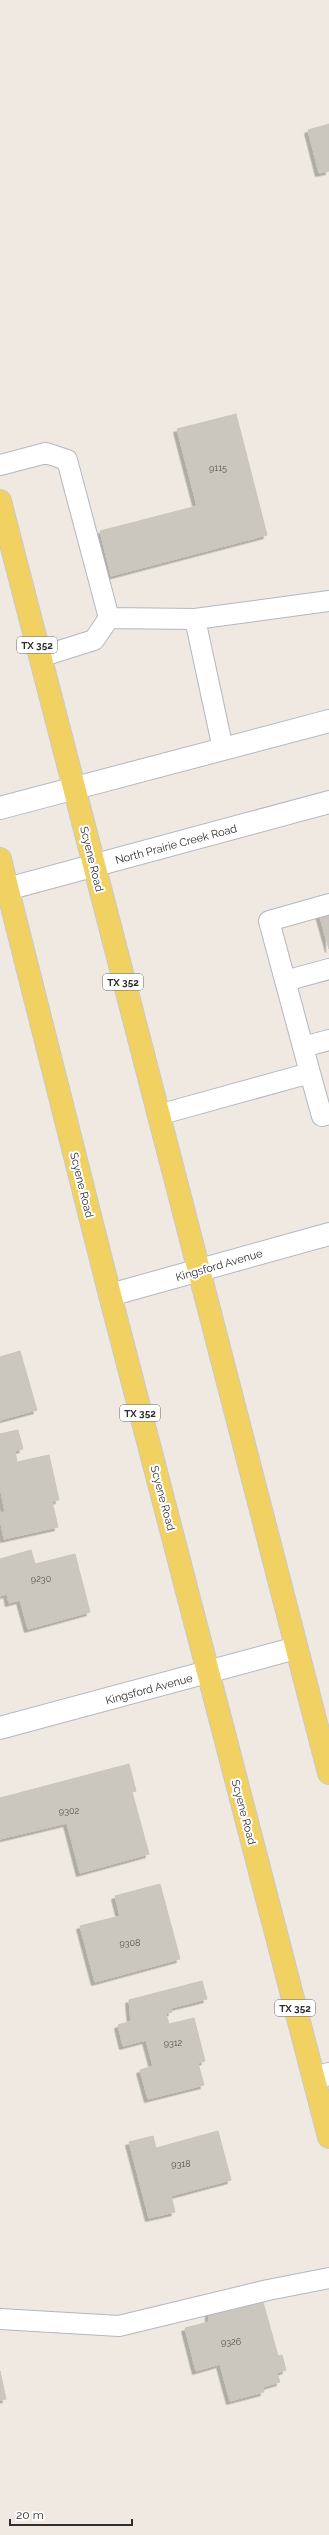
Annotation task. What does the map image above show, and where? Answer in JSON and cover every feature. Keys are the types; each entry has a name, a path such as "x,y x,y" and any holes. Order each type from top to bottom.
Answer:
{"main road":[{"name":"Scyene Road","path":"0,501 329,1773"},
{"path":"0,808 329,721"},
{"name":"North Prairie Creek Road","path":"4,890 329,802"},
{"name":"Scyene Road","path":"0,859 4,890 208,1674 321,2076 329,2137"},
{"name":"Kingsford Avenue","path":"110,1295 329,1234"},
{"name":"Kingsford Avenue","path":"0,1728 208,1674 296,1648"}],"lane":[{"path":"0,465 46,453 67,460 109,618 94,640 40,657"},
{"path":"109,618 195,619 329,601"},
{"path":"195,619 223,749"},
{"path":"329,904 269,921 322,1116 329,1114"},
{"path":"285,981 329,968"},
{"path":"303,1047 329,1040"},
{"path":"158,1115 310,1073"},
{"path":"0,2319 119,2326 268,2290 329,2278"}],"building":[{"path":"329,124 329,171 319,173 308,130"},
{"path":"236,414 267,535 111,576 100,531 197,506 177,429"},
{"path":"329,910 329,949 319,913"},
{"path":"20,1351 37,1410 0,1420 0,1357"},
{"path":"18,1430 23,1449 15,1451 17,1462 49,1455 59,1500 52,1501 58,1527 4,1539 0,1518 0,1513 5,1512 0,1486 0,1434"},
{"path":"31,1550 35,1564 75,1554 90,1612 28,1629 20,1600 9,1603 7,1594 0,1596 0,1559"},
{"path":"129,1764 136,1791 132,1792 149,1854 80,1873 67,1823 0,1839 0,1798"},
{"path":"160,1884 180,1959 95,1982 80,1926 120,1916 115,1896"},
{"path":"202,1981 207,1999 171,2008 172,2012 166,2014 169,2024 194,2018 205,2061 198,2063 204,2085 148,2099 140,2070 153,2066 146,2040 123,2046 118,2025 131,2021 129,2000"},
{"path":"218,2131 231,2180 171,2196 175,2212 149,2218 129,2142 153,2136 156,2148"},
{"path":"263,2302 278,2356 282,2355 286,2370 277,2373 280,2382 263,2387 264,2392 230,2401 220,2364 196,2371 185,2328 209,2322 209,2308 229,2303 231,2311"},
{"path":"0,2371 6,2399 0,2400"}]}
